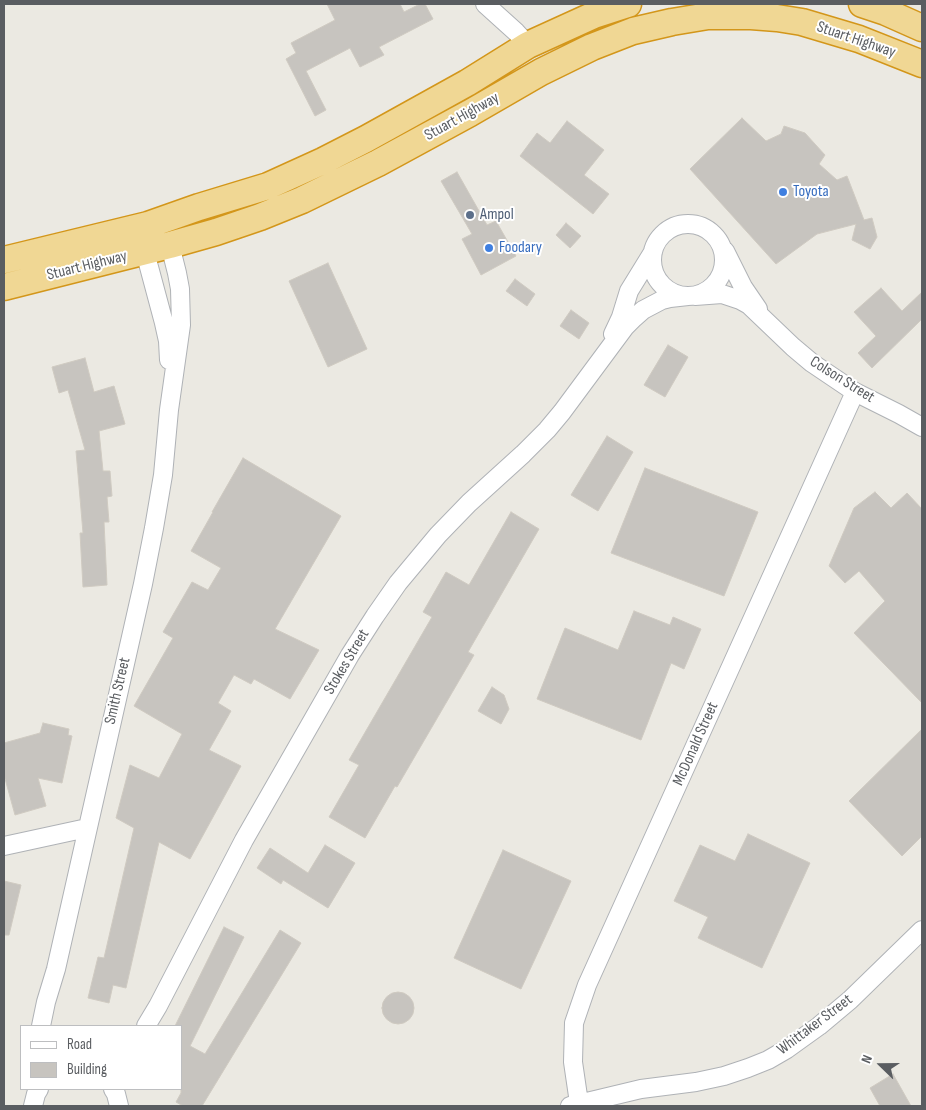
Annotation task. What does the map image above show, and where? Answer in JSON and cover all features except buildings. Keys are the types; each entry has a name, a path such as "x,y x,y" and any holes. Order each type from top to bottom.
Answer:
{"highway":[{"name":"Stuart Highway","path":"4,287 149,233 199,207 268,186 366,139 467,83 528,45 594,15 628,4"},
{"path":"862,4 922,28"},
{"name":"Stuart Highway","path":"4,260 149,233 170,245 260,217 302,200 378,163 541,72 592,47 633,31 672,22 708,16 751,16 802,22 859,39 922,64"},
{"path":"528,45 541,72"}],"street":[{"path":"484,4 528,45"},
{"path":"598,363 621,317 629,291 656,243 668,230 676,225 694,224 711,231 718,238 722,246 725,262 720,278 713,287 704,293 692,296 679,295 662,286 656,277 653,268 653,251"},
{"name":"Smith Street","path":"149,233 159,301 168,341 170,363 169,410"},
{"name":"Smith Street","path":"41,1025 56,969 143,584 163,475 169,410 181,325 177,273 170,245"},
{"name":"Colson Street","path":"722,246 743,287 768,323"},
{"name":"Colson Street","path":"598,363 625,326 643,310 662,300 714,294 732,296 749,305 812,363 855,392 922,427"},
{"name":"Stokes Street","path":"147,1025 244,840 350,655 375,616 438,535 468,503 547,430 598,363"},
{"name":"McDonald Street","path":"575,1105 574,1023 588,985 855,392"},
{"path":"4,846 87,828"},
{"name":"Whittaker Street","path":"575,1105 641,1088 696,1082 714,1078 768,1060 819,1026 850,1000 922,930"},
{"name":"Smith Street","path":"54,1025 52,1009 56,969"},
{"name":"Stokes Street","path":"151,1025 158,1006"}],"place":[{"name":"Toyota","path":"783,192"},
{"name":"Ampol","path":"470,215"},
{"name":"Foodary","path":"489,248"}]}
